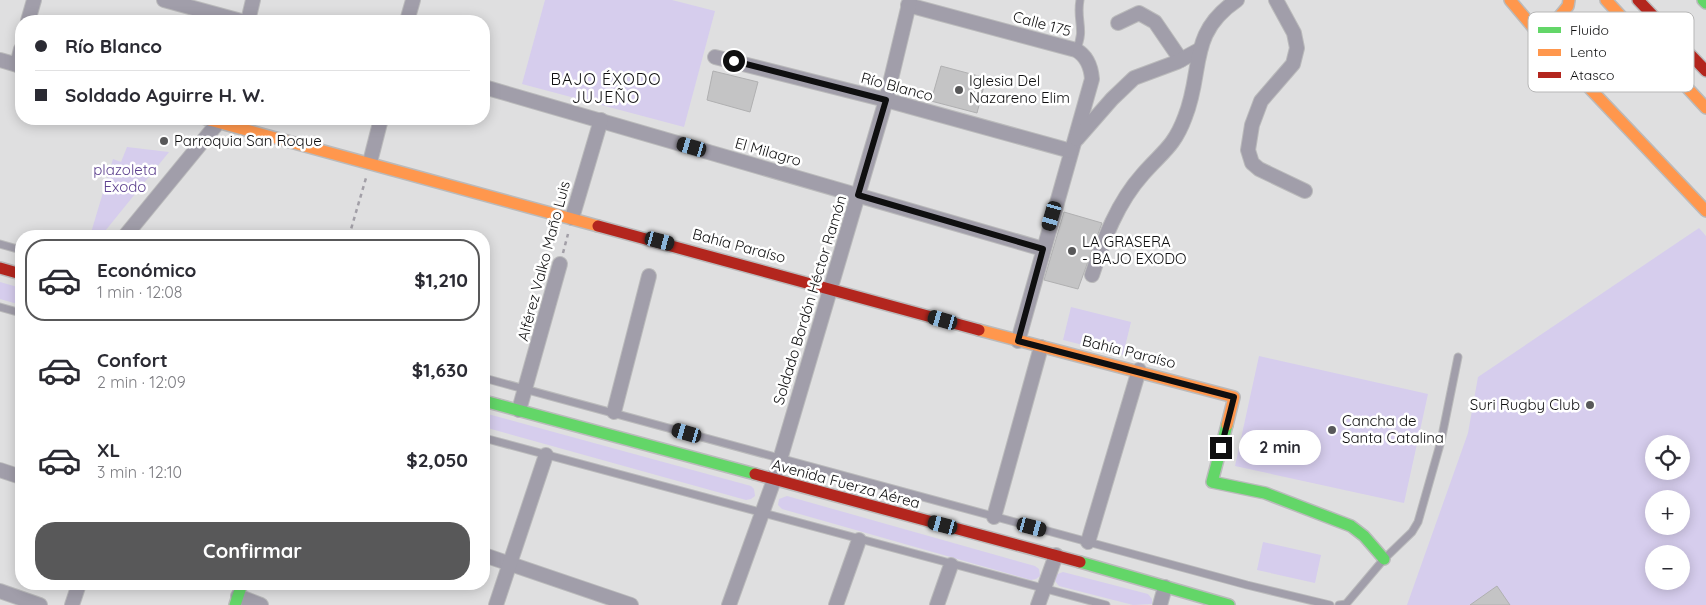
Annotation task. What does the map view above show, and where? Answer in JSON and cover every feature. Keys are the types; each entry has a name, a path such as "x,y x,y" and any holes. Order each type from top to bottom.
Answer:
{"main road":[{"path":"1510,0 1528,21"},
{"path":"1563,12 1568,6 1569,0"},
{"path":"1606,0 1617,12"},
{"path":"1638,0 1649,12"},
{"path":"1703,0 1706,3"},
{"path":"1694,58 1706,71"},
{"path":"1593,92 1706,210"},
{"path":"1691,92 1706,108"},
{"name":"Bahía Paraíso","path":"235,125 1018,341 1139,370 1234,397 1212,482 1265,493 1351,526 1364,536 1384,559"},
{"path":"0,268 15,272"},
{"name":"Avenida Fuerza Aérea","path":"490,403 1056,555 1230,605"}],"street":[{"path":"30,15 34,0"},
{"path":"164,0 219,15"},
{"path":"249,15 253,0"},
{"path":"409,15 413,0"},
{"path":"1092,275 1117,210 1142,174 1172,146 1186,116 1199,50 1209,24 1237,0"},
{"path":"1276,0 1294,33 1297,48 1293,64 1261,101 1252,125 1248,150 1252,163 1259,169 1305,191"},
{"name":"Calle 175","path":"909,2 1076,50 1082,54 1091,70 1092,79 1072,148"},
{"name":"Soldado Bordón Héctor Ramón","path":"729,605 763,513 780,460 886,100 909,2"},
{"path":"1118,23 1139,13 1155,22 1181,60"},
{"path":"1018,341 1072,148 1103,109 1134,78 1181,60 1199,50"},
{"name":"Río Blanco","path":"715,56 1072,148"},
{"path":"0,60 15,65"},
{"name":"El Milagro","path":"490,89 1043,249"},
{"name":"Alférez Valko Maño Luis","path":"572,218 601,120"},
{"path":"130,230 217,125"},
{"path":"370,162 380,125"},
{"name":"Alférez Valko Maño Luis","path":"519,410 560,264"},
{"path":"614,412 649,276"},
{"path":"994,517 1041,347"},
{"path":"1088,542 1139,370"},
{"path":"496,605 546,455"},
{"path":"0,470 15,473"},
{"path":"836,605 859,540"},
{"path":"1038,605 1056,555"},
{"path":"490,557 631,605"},
{"path":"937,605 951,565"},
{"path":"1160,605 1165,587"},
{"path":"0,590 40,605"},
{"path":"72,605 77,590"},
{"path":"238,595 261,605"}],"lane":[{"path":"1076,50 1083,37 1078,10 1080,0"},
{"path":"0,244 15,248"},
{"path":"0,307 15,311"},
{"path":"1339,605 1346,604 1384,559 1401,544 1418,522 1442,441 1458,357"},
{"path":"490,380 614,412 780,460 1247,585 1330,605"},
{"path":"490,440 951,565 1106,605"}],"path":[{"path":"351,230 370,162"},
{"name":"Alférez Valko Maño Luis","path":"560,264 572,218"}],"green space":[{"path":"545,0 672,0 715,11 684,127 522,84"},
{"name":"plazoleta Exodo","path":"127,147 169,152 106,230 92,230 113,159 121,162"},
{"name":"Suri Rugby Club","path":"1699,228 1706,236 1706,605 1407,605 1468,433 1478,377"},
{"path":"0,282 15,286 15,303 0,299"},
{"path":"1071,307 1131,322 1123,355 1063,340"},
{"name":"Cancha de Santa Catalina","path":"1259,356 1428,394 1404,503 1235,466"},
{"path":"490,415 751,486 754,489 755,496 746,500 490,429"},
{"path":"787,496 1035,566 1039,569 1040,576 1031,580 782,509 778,505 779,499"},
{"path":"1263,542 1321,555 1315,583 1257,570"},
{"path":"1063,572 1148,594 1152,599 1152,604 1133,605 1059,586 1055,581 1055,575"}],"building":[{"name":"Iglesia Del Nazareno Elim","path":"941,66 986,78 977,113 931,101"},
{"path":"713,71 758,82 750,112 707,100"},
{"name":"LA GRASERA - BAJO EXODO","path":"1064,212 1102,223 1078,289 1044,280"},
{"path":"1497,586 1510,605 1470,605"}],"traffic: fast":[{"path":"1703,0 1706,3"},
{"path":"490,403 755,474"},
{"path":"1227,425 1212,482 1265,493 1351,526 1364,536 1384,559"},
{"path":"1080,562 1229,605"},
{"path":"235,605 240,590"}],"traffic: slow":[{"path":"1510,0 1528,21"},
{"path":"1563,12 1568,6 1569,0"},
{"path":"1606,0 1617,12"},
{"path":"1593,92 1706,211"},
{"path":"1691,92 1706,108"},
{"path":"228,125 598,226"},
{"path":"979,330 1234,397 1227,425"}],"traffic: jam":[{"path":"1638,0 1649,12"},
{"path":"1694,58 1706,71"},
{"path":"598,226 979,330"},
{"path":"0,268 15,272"},
{"path":"755,474 1080,562"}],"place":[{"name":"Iglesia Del Nazareno Elim","path":"959,90"},
{"name":"Parroquia San Roque","path":"164,141"},
{"name":"LA GRASERA - BAJO EXODO","path":"1072,251"},
{"name":"Suri Rugby Club","path":"1590,405"},
{"name":"Cancha de Santa Catalina","path":"1332,430"}],"district":[{"name":"BAJO ÉXODO JUJEÑO","path":"606,88"}],"route":[{"path":"734,61 886,100 858,195 1043,249 1018,341 1139,370 1234,397 1221,448"}]}
